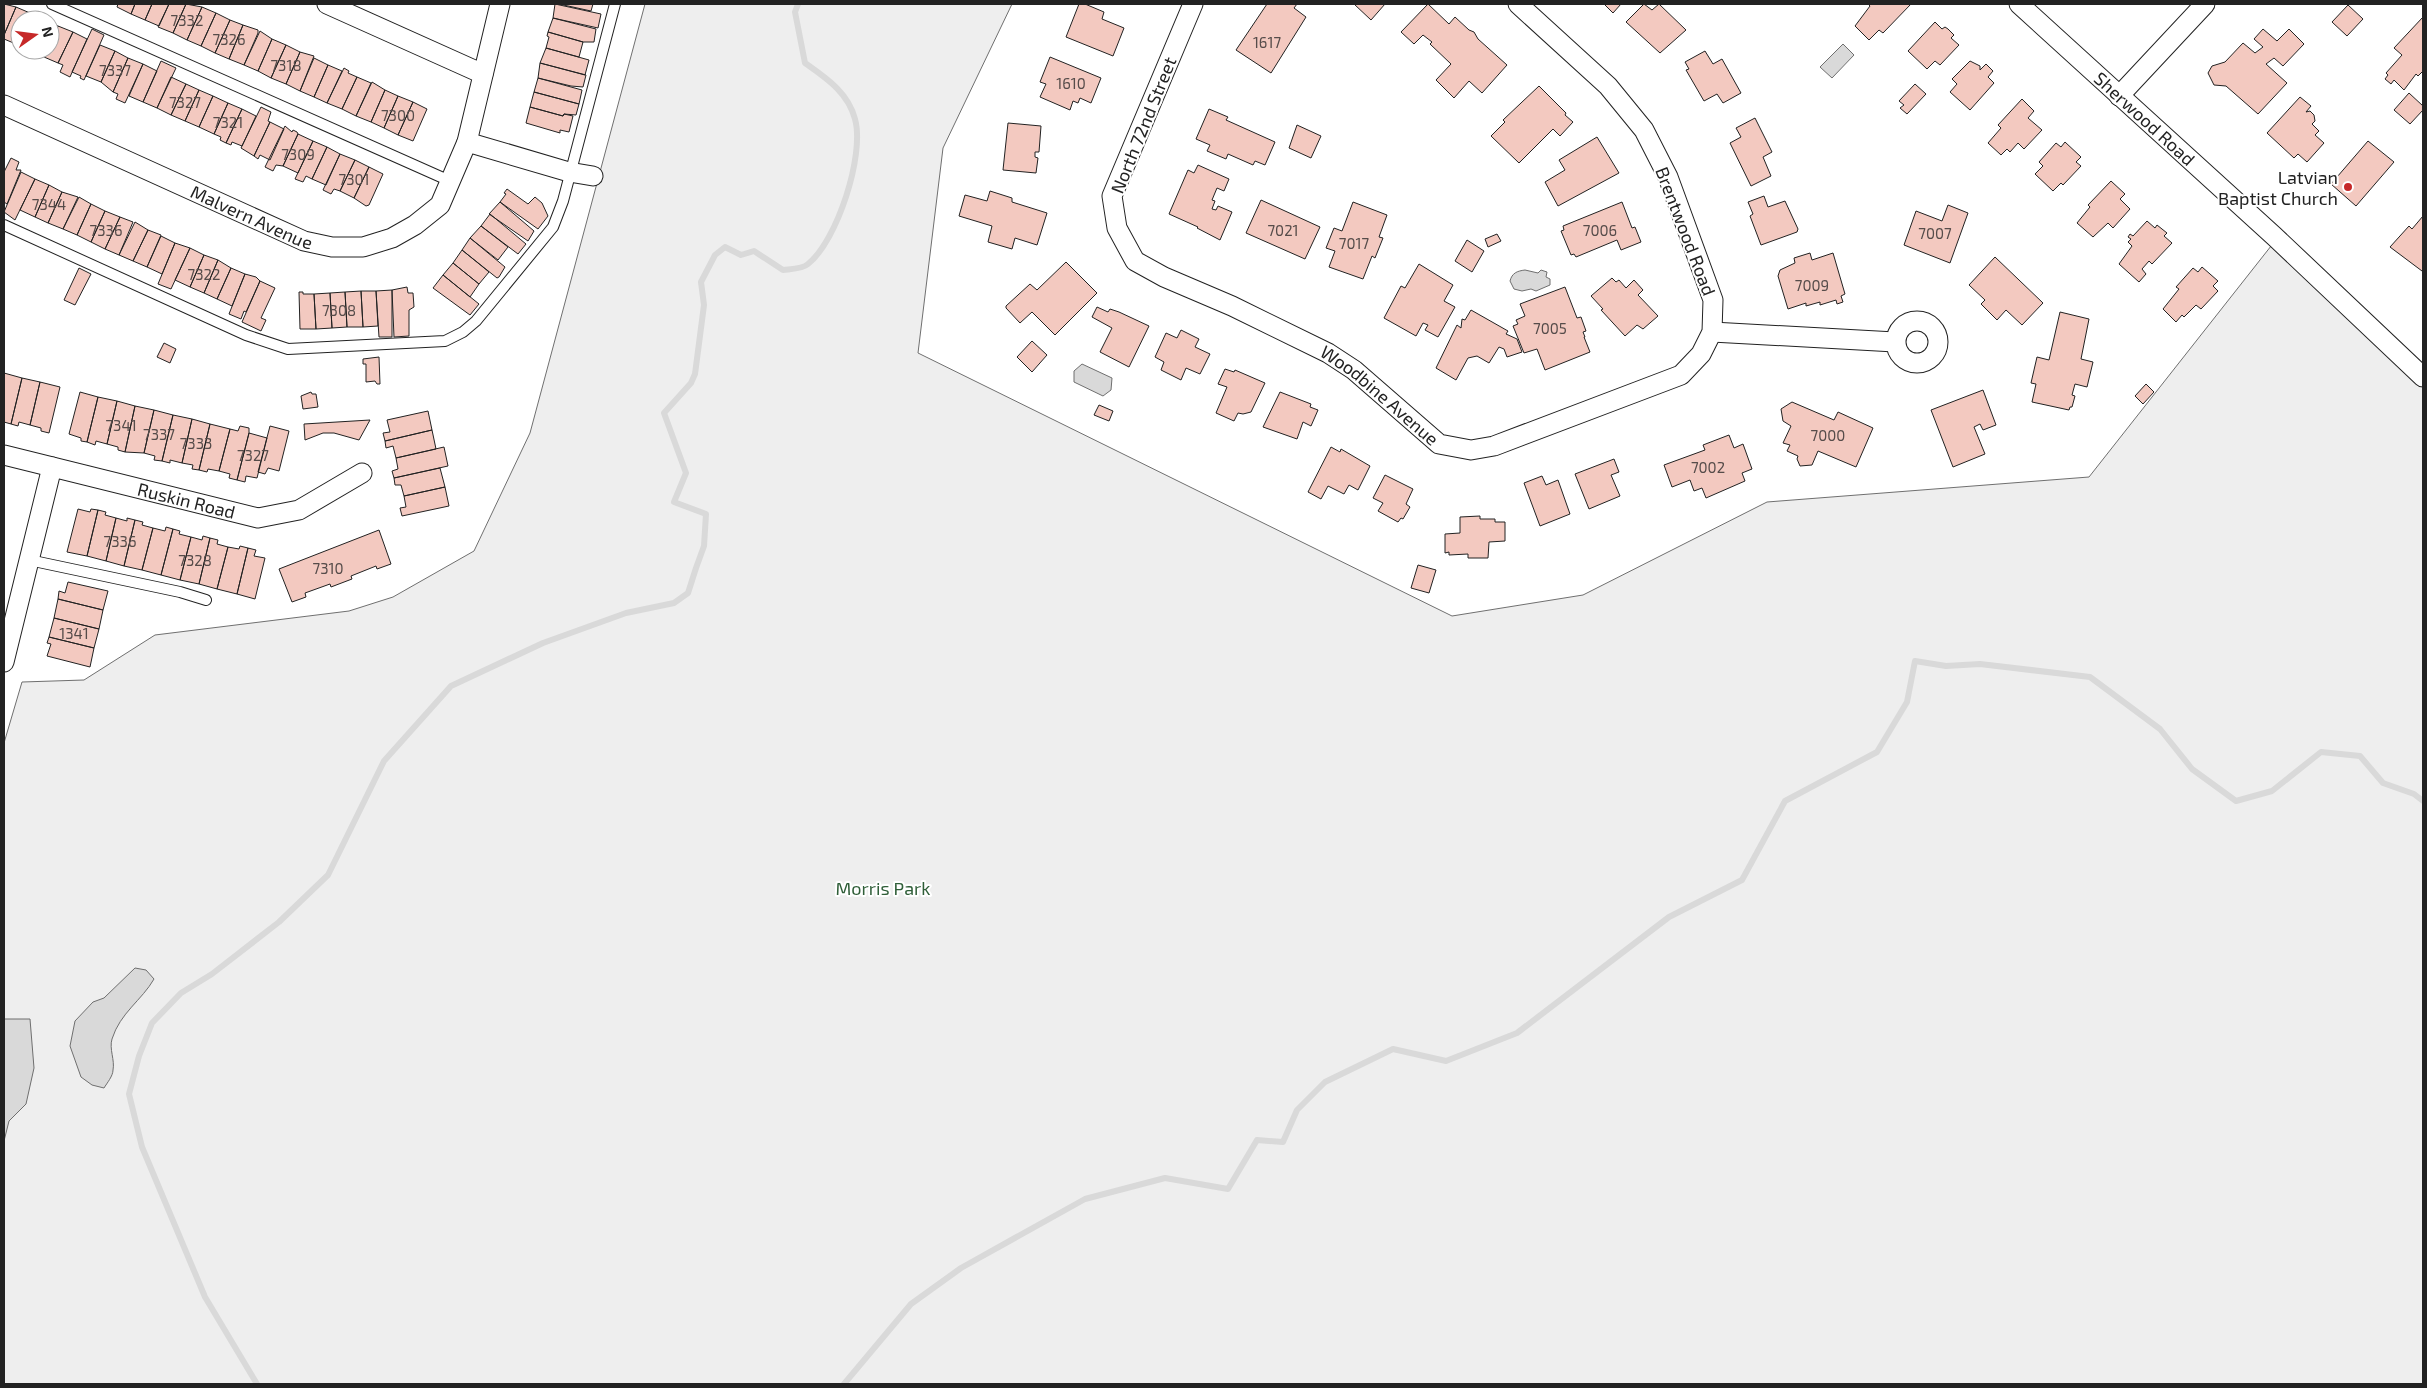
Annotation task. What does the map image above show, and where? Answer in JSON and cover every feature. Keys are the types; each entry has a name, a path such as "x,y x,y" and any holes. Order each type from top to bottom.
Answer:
{"street":[{"path":"327,4 483,74"},
{"name":"Malvern Avenue","path":"4,106 304,241 332,247 362,247 392,238 415,225 440,205 467,142 500,4"},
{"name":"North 72nd Street","path":"1147,268 1135,261 1117,228 1112,196 1124,162 1193,4"},
{"name":"Brentwood Road","path":"1518,4 1608,86 1644,130 1668,177 1713,300 1712,332"},
{"name":"Sherwood Road","path":"2019,4 2274,236 2423,377"},
{"path":"2119,96 2206,4"},
{"path":"467,142 569,172 593,176"},
{"name":"Woodbine Avenue","path":"1147,268 1232,306 1328,353 1354,370 1440,444 1471,450 1494,446 1681,375 1701,354 1712,332"},
{"path":"1712,332 1895,342"},
{"name":"Ruskin Road","path":"4,455 258,518 299,510 362,473"},
{"path":"4,662 52,467"}],"lane":[{"path":"52,4 450,182"},
{"path":"4,225 246,335 288,350 445,341 463,332 476,321 553,226 563,201 569,172 588,110 616,4"},
{"path":"29,560 180,592 206,600"}],"green space":[{"name":"Morris Park","path":"645,4 1012,4 943,148 918,353 1452,616 1583,595 1767,502 2089,477 2275,241 2423,382 2423,1384 4,1384 4,743 22,682 84,680 155,635 349,611 393,597 474,551 530,433"}],"shaded area":[{"path":"1843,44 1854,55 1832,78 1820,67"},
{"path":"1525,270 1538,273 1541,270 1547,272 1546,277 1550,279 1550,285 1536,291 1531,289 1522,291 1514,289 1510,281 1512,276 1517,272"},
{"path":"1082,364 1112,378 1111,390 1103,396 1074,382 1074,371"},
{"path":"135,968 146,970 154,979 120,1022 112,1039 113,1072 110,1079 104,1088 92,1085 81,1077 70,1046 75,1021 93,1002 104,998"},
{"path":"4,1019 30,1019 34,1068 26,1104 9,1121 4,1141"}],"building":[{"path":"4,4 16,7 15,10 10,10 10,21 4,35"},
{"path":"118,4 135,4 131,14 117,7"},
{"path":"135,4 152,4 145,20 131,14"},
{"path":"152,4 169,4 159,26 145,20"},
{"path":"169,4 186,4 173,33 158,27"},
{"path":"186,4 202,7 187,40 173,33"},
{"path":"555,4 601,14 598,28 553,18"},
{"path":"559,4 593,4 591,11"},
{"path":"1079,4 1085,4 1104,12 1102,19 1124,28 1113,56 1066,37"},
{"path":"1267,4 1297,4 1294,8 1306,17 1271,73 1236,50"},
{"path":"1354,4 1385,4 1371,20"},
{"path":"1428,4 1449,24 1455,17 1469,30 1474,32 1478,39 1507,65 1482,93 1469,81 1454,98 1436,80 1451,64 1430,44 1432,42 1423,35 1414,44 1401,32"},
{"path":"1604,4 1621,4 1613,13"},
{"path":"1644,4 1652,10 1659,4 1686,30 1660,53 1626,22"},
{"path":"1868,4 1911,4 1883,33 1879,30 1869,40 1855,26 1870,6"},
{"path":"2348,5 2363,19 2347,36 2332,22"},
{"path":"202,7 216,13 201,46 187,40"},
{"path":"216,13 230,20 215,53 201,46"},
{"path":"2423,17 2423,71 2418,76 2416,74 2404,90 2394,80 2391,84 2385,79 2388,75 2386,73 2402,55 2394,48"},
{"path":"553,18 596,29 594,42 583,42 548,32"},
{"path":"230,20 243,25 229,59 215,53"},
{"path":"10,21 10,42 4,39"},
{"path":"1935,22 1942,29 1945,27 1948,29 1954,35 1951,38 1959,45 1940,65 1935,61 1927,69 1908,51"},
{"path":"243,25 258,30 244,65 229,59"},
{"path":"60,27 73,32 60,59"},
{"path":"92,29 104,35 84,80 80,78 81,76 72,72"},
{"path":"2263,29 2277,41 2289,29 2304,44 2283,66 2274,58 2266,64 2287,83 2258,114 2226,86 2214,85 2208,73 2212,66 2225,62 2243,43 2255,53 2263,47 2254,39"},
{"path":"260,31 272,39 258,71 244,65"},
{"path":"73,32 87,39 70,77 60,72 63,65 58,63"},
{"path":"548,32 583,42 579,57 546,48 549,37 547,36"},
{"path":"272,39 286,45 271,78 258,71"},
{"path":"100,45 115,51 101,82 86,76"},
{"path":"286,45 300,52 286,84 271,78"},
{"path":"546,48 589,60 585,75 540,63"},
{"path":"115,51 128,58 113,92 101,82"},
{"path":"1705,51 1713,64 1722,59 1741,93 1723,103 1717,94 1704,101 1686,70 1689,69 1685,62"},
{"path":"300,52 314,56 300,91 286,84"},
{"path":"1050,57 1101,78 1091,103 1080,98 1078,103 1073,101 1070,110 1040,97 1046,84 1040,82"},
{"path":"128,58 143,64 125,103 116,99 118,94 113,92"},
{"path":"314,58 328,65 314,97 300,91"},
{"path":"161,61 176,68 157,108 143,102"},
{"path":"1970,61 1980,66 1980,70 1986,64 1993,71 1988,77 1994,83 1970,110 1950,92 1957,84 1952,79"},
{"path":"540,63 586,75 583,87 538,78"},
{"path":"143,64 157,71 143,102 129,96"},
{"path":"328,65 342,71 327,103 314,97"},
{"path":"344,68 349,71 348,73 357,77 342,109 327,103"},
{"path":"171,77 186,84 171,115 157,108"},
{"path":"357,77 371,83 356,116 342,109"},
{"path":"538,78 582,90 579,104 534,92"},
{"path":"372,82 385,90 371,122 356,116"},
{"path":"186,84 199,90 185,121 171,115"},
{"path":"1915,84 1926,94 1907,114 1900,108 1904,105 1899,101"},
{"path":"1539,86 1573,122 1560,136 1553,129 1519,163 1491,136 1505,122 1503,120"},
{"path":"199,90 213,96 199,127 185,121"},
{"path":"385,90 398,96 384,128 371,122"},
{"path":"534,92 579,104 576,115 564,114 563,116 530,107"},
{"path":"2409,93 2423,106 2423,110 2410,124 2394,110"},
{"path":"213,96 228,103 214,134 199,127"},
{"path":"398,96 413,102 398,135 384,128"},
{"path":"2300,97 2311,106 2306,112 2310,111 2314,115 2315,121 2312,124 2319,131 2315,135 2324,143 2307,162 2298,154 2294,158 2267,133"},
{"path":"2022,99 2034,111 2028,118 2042,130 2024,149 2018,143 2010,152 2007,149 2001,155 1988,143 2001,128 1998,125"},
{"path":"413,102 427,109 413,141 398,135"},
{"path":"228,103 242,109 226,143 220,140 221,137 214,134"},
{"path":"261,107 271,112 268,121 270,122 254,156 241,148"},
{"path":"530,107 563,116 564,114 573,116 569,132 560,130 560,133 526,123"},
{"path":"242,109 256,116 242,146 232,142 231,145 226,143"},
{"path":"1209,109 1228,117 1226,120 1275,142 1265,165 1255,161 1253,165 1228,154 1226,159 1207,151 1210,145 1196,139"},
{"path":"1755,118 1772,152 1763,157 1771,176 1751,186 1730,143 1741,137 1736,128"},
{"path":"270,122 284,129 270,160 260,155 258,159 254,156"},
{"path":"1008,123 1041,126 1039,152 1035,152 1035,157 1038,158 1036,173 1003,170"},
{"path":"1297,125 1321,136 1311,158 1289,148"},
{"path":"285,126 298,134 283,166 276,165 273,171 265,167"},
{"path":"298,134 313,141 298,173 283,166"},
{"path":"1597,137 1619,173 1558,206 1545,182 1565,170 1559,160"},
{"path":"313,141 327,147 312,179 306,176 303,182 295,179"},
{"path":"2368,141 2394,162 2356,206 2331,184"},
{"path":"2065,142 2081,157 2076,162 2081,166 2063,185 2061,183 2053,191 2035,174 2043,166 2039,162 2056,143 2061,147"},
{"path":"327,147 340,154 326,185 312,179"},
{"path":"340,154 355,160 340,191 334,189 331,194 323,190"},
{"path":"11,158 19,162 16,170 21,170 7,204 4,202 4,172"},
{"path":"355,160 369,167 354,198 340,191"},
{"path":"1198,165 1229,179 1224,191 1217,188 1212,200 1215,201 1212,209 1216,210 1218,206 1232,212 1220,240 1198,227 1169,214 1188,170 1194,173"},
{"path":"369,167 383,174 369,205 366,206 354,198"},
{"path":"21,172 35,179 15,220 4,212"},
{"path":"35,179 49,185 35,217 20,210"},
{"path":"2111,181 2125,194 2120,199 2130,209 2113,228 2108,223 2093,237 2077,223 2090,207 2088,205"},
{"path":"49,185 62,192 48,223 35,217"},
{"path":"507,189 528,204 535,197 542,203 548,216 538,229 500,202"},
{"path":"990,191 1012,198 1012,202 1047,213 1037,245 1015,238 1012,249 988,242 992,226 959,216 965,195 987,201"},
{"path":"62,192 78,197 63,229 48,223"},
{"path":"1764,196 1768,207 1785,201 1798,229 1797,232 1761,245 1750,216 1753,214 1748,202"},
{"path":"79,197 91,204 77,235 63,229"},
{"path":"1261,200 1320,227 1305,259 1246,233"},
{"path":"500,202 534,231 528,241 489,214"},
{"path":"1353,202 1387,215 1379,237 1383,238 1375,258 1372,256 1363,279 1329,267 1335,251 1326,248 1334,228 1342,231"},
{"path":"1622,202 1632,228 1635,227 1641,242 1621,250 1617,240 1576,257 1574,254 1571,255 1561,231 1564,230 1563,226"},
{"path":"91,204 105,211 91,242 77,235"},
{"path":"1948,205 1968,213 1950,263 1904,245 1916,211 1942,221"},
{"path":"105,211 120,217 105,249 91,242"},
{"path":"490,214 526,244 518,254 481,226"},
{"path":"2423,216 2422,271 2390,247 2409,226 2412,229"},
{"path":"120,217 133,222 119,255 105,249"},
{"path":"2147,221 2155,228 2157,225 2167,233 2164,236 2172,243 2152,264 2149,261 2142,269 2146,274 2139,282 2119,264 2132,246 2128,242 2131,239 2128,237 2130,234 2133,236"},
{"path":"135,222 148,230 133,261 119,255"},
{"path":"481,226 508,247 498,260 470,238"},
{"path":"148,230 161,235 147,267 133,261"},
{"path":"1497,234 1501,241 1488,247 1485,239"},
{"path":"161,236 175,243 162,274 147,267"},
{"path":"470,238 505,267 499,277 497,278 462,250"},
{"path":"1467,240 1484,251 1472,272 1455,261"},
{"path":"175,243 190,248 171,289 158,284"},
{"path":"190,248 204,255 190,287 175,280"},
{"path":"462,250 489,272 479,284 453,263"},
{"path":"1810,253 1812,260 1833,253 1845,294 1841,296 1843,302 1837,304 1836,300 1820,305 1820,302 1806,306 1806,303 1788,309 1778,276 1780,270 1795,263 1794,258"},
{"path":"204,255 218,260 204,293 190,287"},
{"path":"1995,257 2043,303 2022,325 2006,310 1997,320 1981,304 1985,300 1969,285"},
{"path":"218,260 231,268 217,299 204,293"},
{"path":"1066,262 1097,293 1055,335 1032,312 1020,323 1006,306 1030,284 1037,290"},
{"path":"453,263 479,284 470,297 443,275"},
{"path":"1419,264 1453,285 1444,301 1455,307 1438,337 1425,330 1428,325 1423,323 1416,336 1384,318 1401,286 1405,288"},
{"path":"2202,267 2218,281 2213,286 2218,291 2201,309 2196,305 2176,322 2163,309 2179,289 2176,287 2193,268 2198,272"},
{"path":"79,268 91,274 75,305 64,300"},
{"path":"231,268 245,274 232,306 217,299"},
{"path":"245,274 256,277 260,281 241,319 229,314"},
{"path":"443,275 479,304 470,315 433,288"},
{"path":"1612,278 1616,282 1619,280 1626,288 1634,280 1643,290 1638,295 1658,316 1643,329 1637,325 1625,336 1591,296"},
{"path":"260,281 275,288 261,318 266,320 261,331 242,322"},
{"path":"407,287 408,293 413,293 414,307 409,310 409,336 394,337 392,290"},
{"path":"1565,287 1577,318 1581,317 1586,331 1583,332 1584,337 1590,352 1545,370 1537,349 1524,353 1513,326 1518,324 1516,320 1525,316 1520,304"},
{"path":"392,290 392,337 379,337 376,291"},
{"path":"361,291 376,291 378,326 363,327"},
{"path":"361,291 363,327 347,327 345,292"},
{"path":"299,292 314,294 316,329 300,329"},
{"path":"345,292 347,327 332,328 330,293"},
{"path":"330,293 332,328 316,329 314,294"},
{"path":"1097,307 1108,312 1110,309 1119,312 1149,326 1129,367 1100,352 1112,328 1092,317"},
{"path":"1471,310 1508,331 1506,334 1517,339 1522,352 1507,357 1504,349 1499,347 1489,363 1477,356 1468,358 1456,380 1436,368 1457,325 1461,328 1462,319 1465,320"},
{"path":"2060,312 2089,319 2081,359 2093,362 2087,387 2075,384 2072,395 2075,396 2072,407 2069,410 2032,402 2036,384 2031,383 2037,357 2049,360"},
{"path":"1181,330 1199,339 1195,347 1210,354 1200,374 1186,368 1181,380 1161,370 1164,362 1155,357 1166,333 1177,338"},
{"path":"1032,341 1047,355 1032,372 1017,357"},
{"path":"164,343 176,349 170,363 157,357"},
{"path":"379,357 380,384 377,384 375,381 366,382 366,364 363,364 363,359"},
{"path":"1225,369 1234,372 1235,370 1265,383 1251,412 1238,413 1234,421 1216,413 1227,387 1218,384"},
{"path":"4,373 22,378 11,424 4,422"},
{"path":"22,378 40,382 30,425 19,422 18,426 11,424"},
{"path":"40,382 60,387 49,433 41,431 41,428 30,425"},
{"path":"2146,384 2154,392 2143,404 2135,396"},
{"path":"1983,390 1996,425 1983,430 1980,424 1974,427 1985,454 1953,467 1931,410"},
{"path":"80,392 98,397 87,442 81,441 81,438 69,434"},
{"path":"311,392 316,394 318,407 303,409 301,396"},
{"path":"1280,392 1311,404 1310,407 1318,410 1311,426 1303,422 1297,439 1263,427"},
{"path":"98,397 117,401 107,444 96,441 95,445 87,442"},
{"path":"117,401 135,406 125,452 118,450 118,447 107,444"},
{"path":"1792,402 1834,420 1838,412 1873,428 1856,467 1818,451 1812,465 1800,466 1797,459 1798,456 1787,451 1790,445 1783,443 1791,426 1783,421 1781,409"},
{"path":"1099,405 1113,411 1109,421 1094,415"},
{"path":"135,406 154,410 144,453 125,452"},
{"path":"154,410 173,415 162,461 154,460 155,456 144,453"},
{"path":"428,411 432,430 385,441 383,433 390,432 387,420"},
{"path":"173,415 192,419 182,463 170,460 170,463 162,461"},
{"path":"192,419 210,424 199,470 192,469 193,465 182,463"},
{"path":"370,420 359,440 334,433 323,433 305,440 304,424"},
{"path":"210,424 230,429 219,471 208,469 207,472 199,470"},
{"path":"240,426 249,428 249,433 237,480 229,478 230,474 219,471 230,429 238,431"},
{"path":"270,426 289,431 279,471 268,468 265,474 258,472"},
{"path":"432,430 436,449 396,458 393,446 386,448 385,441"},
{"path":"249,433 267,438 257,478 246,476 245,482 237,480"},
{"path":"1729,435 1734,448 1743,444 1752,469 1742,473 1745,481 1706,498 1702,488 1694,491 1690,480 1672,487 1664,465 1705,450 1703,445"},
{"path":"444,447 448,466 394,478 392,471 398,469 396,458"},
{"path":"1331,447 1340,452 1341,449 1370,466 1358,490 1349,485 1344,494 1328,486 1321,499 1308,492"},
{"path":"1614,459 1619,472 1611,475 1620,496 1589,509 1575,474"},
{"path":"440,468 445,487 404,496 401,485 395,485 394,478"},
{"path":"1385,475 1413,489 1406,504 1410,507 1403,519 1401,518 1398,522 1378,511 1383,503 1373,498"},
{"path":"1542,476 1546,485 1558,480 1570,514 1540,526 1524,483"},
{"path":"445,487 449,506 402,516 400,508 406,507 404,496"},
{"path":"78,509 90,512 91,509 98,510 87,556 67,552"},
{"path":"98,510 106,512 105,515 116,518 106,561 87,556"},
{"path":"1480,516 1480,519 1495,519 1495,522 1505,522 1505,541 1489,542 1488,558 1468,558 1468,554 1449,555 1449,552 1445,553 1445,534 1460,533 1460,517"},
{"path":"116,518 127,521 127,518 135,520 124,566 106,561"},
{"path":"135,520 143,522 142,525 153,528 142,570 124,566"},
{"path":"166,527 173,529 161,575 142,570 153,528 165,531"},
{"path":"173,529 180,531 179,534 191,537 180,580 161,575"},
{"path":"379,530 391,564 377,569 376,566 351,576 352,579 331,587 330,584 305,593 306,597 292,602 279,569"},
{"path":"203,536 210,538 199,584 180,580 191,537 202,540"},
{"path":"210,538 218,540 217,544 228,547 217,589 199,584"},
{"path":"240,546 248,548 237,594 217,589 228,547 239,549"},
{"path":"248,548 256,550 254,556 265,558 255,599 237,594"},
{"path":"1418,565 1436,570 1429,593 1411,588"},
{"path":"68,582 108,591 103,610 58,599 59,591 65,593"},
{"path":"58,599 103,610 99,629 54,618"},
{"path":"54,618 99,629 94,648 49,637"},
{"path":"49,637 94,648 90,667 47,656 51,644 47,643"}],"waterway":[{"path":"257,1384 205,1297 142,1147 129,1094 139,1056 152,1023 181,993 212,974 279,922 328,875 384,761 451,686 543,643 626,613 674,603 688,593 704,546 706,514 674,502 686,473 664,413 691,383 695,374 704,305 701,282 715,255 725,247 741,255 754,251 783,270 806,266 819,253 838,218 852,175 856,154 857,135 852,109 835,86 805,63 795,12 798,4"},
{"path":"844,1384 911,1304 961,1268 1085,1199 1165,1178 1228,1189 1257,1140 1283,1142 1297,1110 1325,1082 1393,1049 1446,1061 1517,1033 1669,917 1742,880 1785,801 1877,752 1907,702 1915,661 1946,666 1980,664 2090,677 2160,729 2192,769 2236,801 2272,791 2321,752 2360,756 2383,783 2414,794 2423,801"}],"place":[{"name":"Latvian Baptist Church","path":"2348,187"}]}
